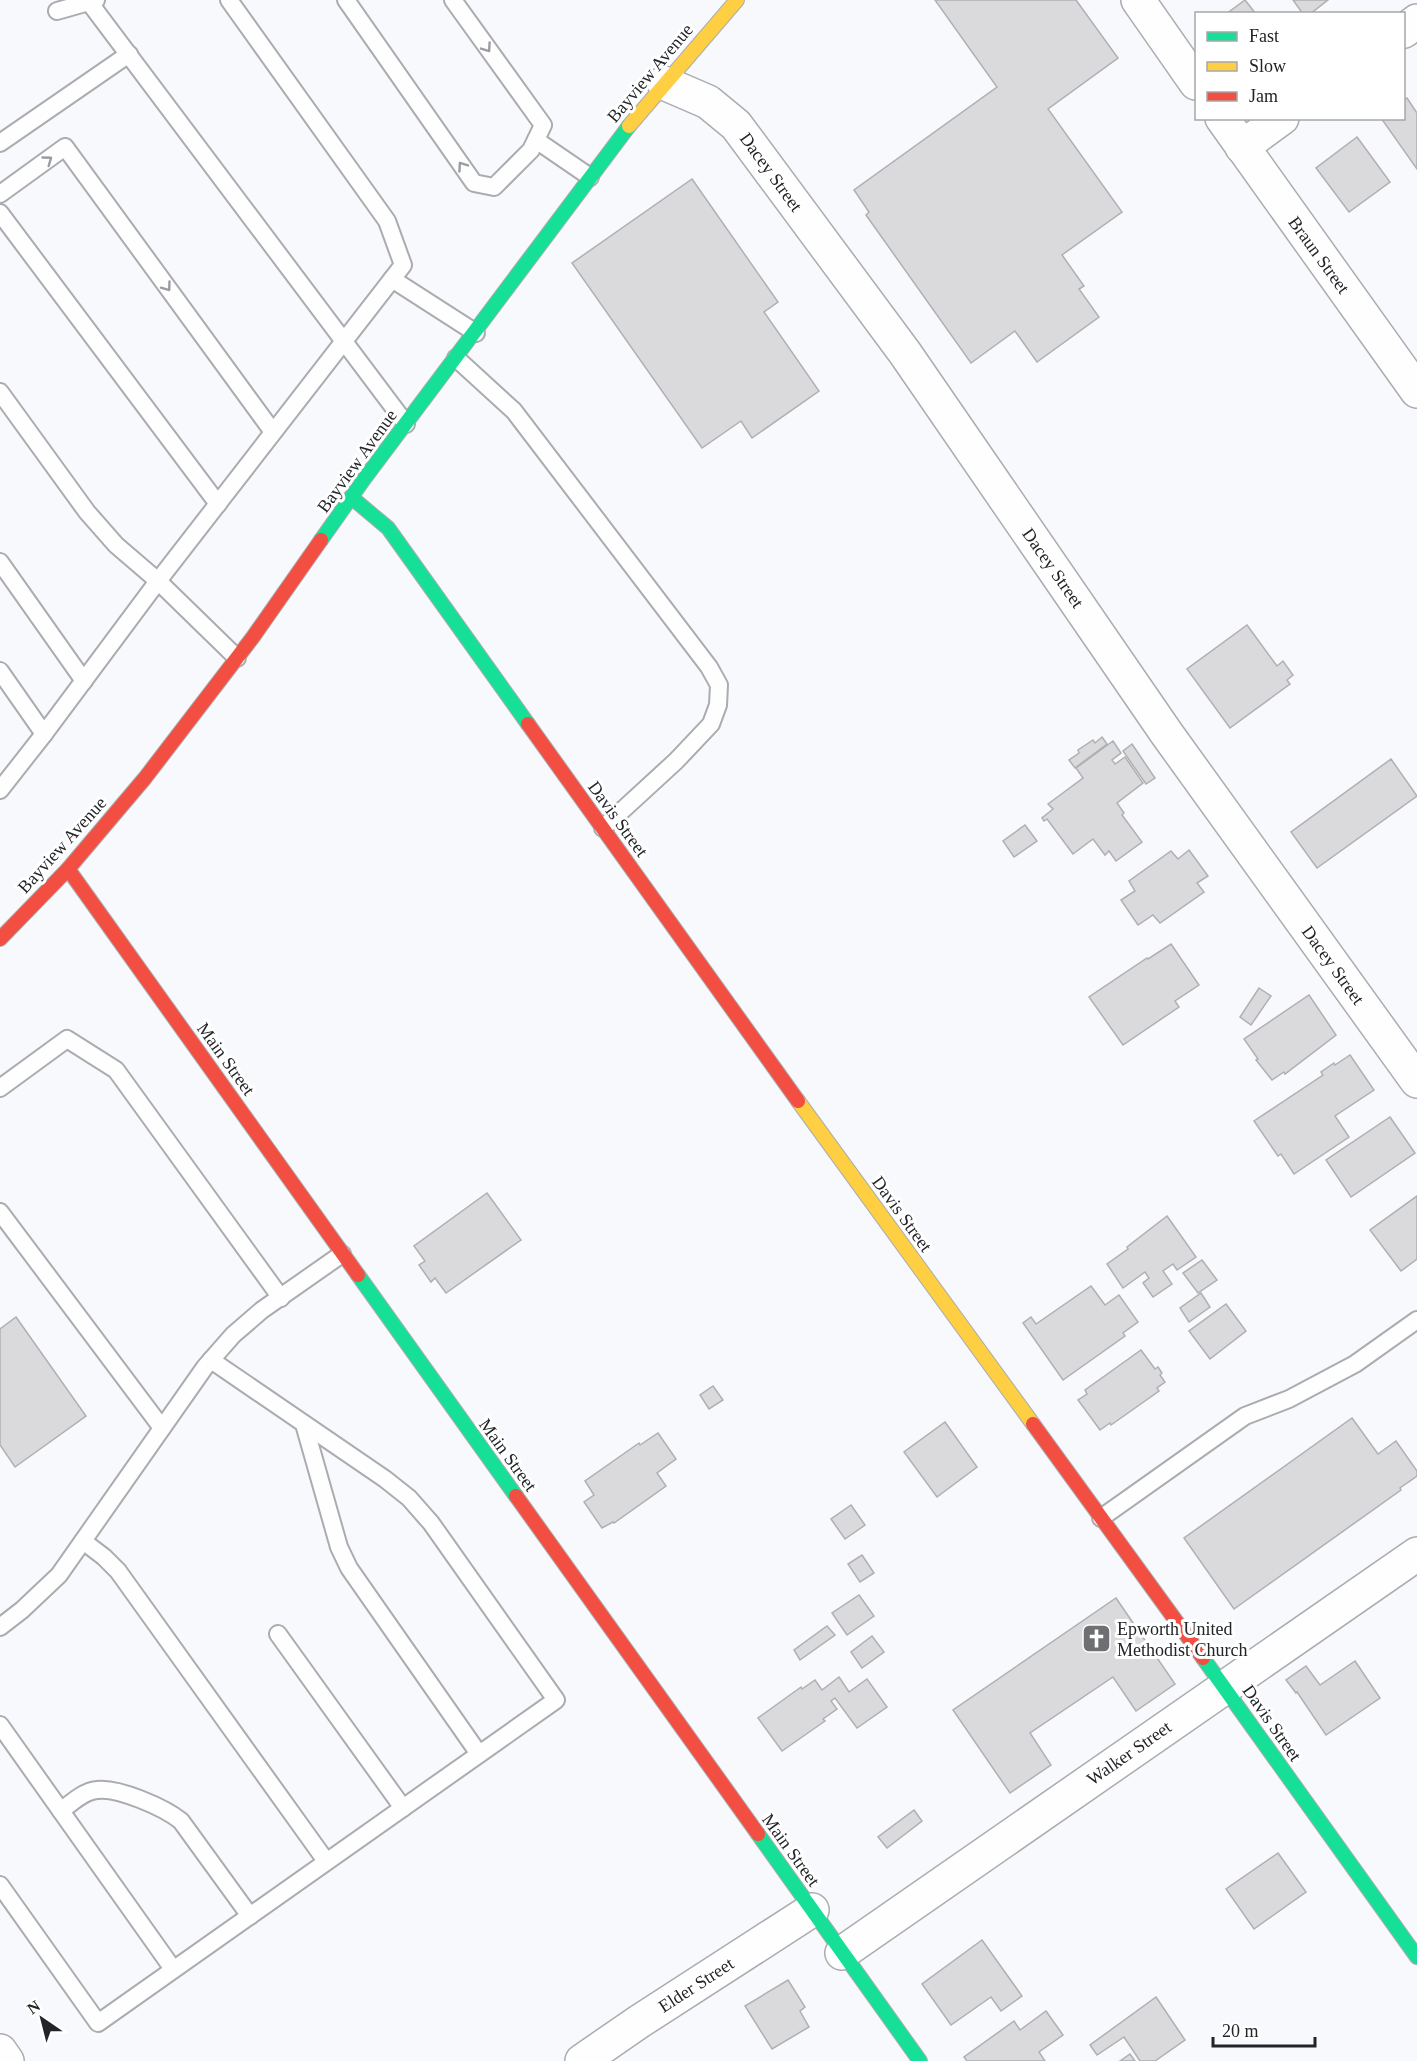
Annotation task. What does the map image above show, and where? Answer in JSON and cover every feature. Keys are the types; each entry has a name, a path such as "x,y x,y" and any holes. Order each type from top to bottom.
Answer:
{"street":[{"name":"Bayview Avenue","path":"0,939 68,869 145,778 237,658 351,497 476,333 590,177 664,83 737,0"},
{"path":"1138,0 1195,80"},
{"path":"1405,30 1417,21"},
{"name":"Dacey Street","path":"664,83 708,102 736,124 905,353 1167,734 1417,1081"},
{"name":"Braun Street","path":"1223,120 1417,391"},
{"path":"1242,147 1279,120"},
{"name":"Davis Street","path":"351,497 388,528 830,1145 1417,1957"},
{"name":"Main Street","path":"68,869 920,2061"},
{"name":"Walker Street","path":"842,1953 1417,1554"},
{"name":"Elder Street","path":"582,2061 812,1910"},
{"path":"0,2051 7,2061"}],"lane":[{"path":"0,790 158,581 403,265 387,220 229,0"},
{"path":"346,0 474,183 494,187 531,150 543,125 453,0"},
{"path":"57,11 93,1 129,54 406,424"},
{"path":"0,143 129,54"},
{"path":"536,140 590,177"},
{"path":"0,194 65,147 273,432"},
{"path":"0,213 218,504"},
{"path":"392,279 476,333"},
{"path":"456,358 514,411 709,667 719,685 718,705 711,724 676,761 603,828"},
{"path":"0,392 87,512 116,545 158,581 237,658"},
{"path":"0,562 84,681"},
{"path":"0,671 44,734"},
{"path":"0,1088 67,1039 116,1070 281,1298"},
{"path":"0,1212 162,1428"},
{"path":"0,1627 22,1611 59,1575 211,1360 233,1335 342,1254"},
{"path":"1101,1518 1245,1416 1289,1399 1355,1364 1417,1320"},
{"path":"0,1885 98,2023 556,1700 431,1523 409,1497 211,1360"},
{"path":"304,1424 339,1547 349,1568 479,1754"},
{"path":"83,1541 118,1571 326,1861"},
{"path":"278,1634 403,1808"},
{"path":"0,1725 173,1969"},
{"path":"61,1811 83,1795 95,1790 112,1790 169,1811 181,1821 250,1916"}],"building":[{"path":"935,0 1076,0 1118,58 1048,109 1122,212 1062,255 1084,286 1079,289 1099,317 1037,362 1015,331 971,363 866,215 869,212 854,190 997,87"},
{"path":"1245,0 1254,12 1229,12"},
{"path":"1293,0 1328,0 1313,12 1302,12"},
{"path":"1407,98 1417,113 1417,169 1382,120 1405,120 1405,99"},
{"path":"1357,137 1390,182 1349,212 1316,168"},
{"path":"692,179 778,302 764,312 819,391 752,438 741,421 702,448 572,263"},
{"path":"1247,625 1277,666 1283,661 1293,675 1287,680 1290,684 1230,728 1187,669"},
{"path":"1102,737 1107,744 1075,768 1069,760 1079,753 1078,750 1093,740 1095,743"},
{"path":"1113,741 1121,753 1112,760 1115,764 1125,757 1143,783 1117,803 1124,813 1122,815 1142,842 1116,861 1109,851 1105,855 1093,839 1073,854 1047,819 1044,821 1042,818 1053,809 1048,804 1083,778 1076,768"},
{"path":"1132,744 1155,778 1146,784 1123,751"},
{"path":"1391,759 1417,796 1317,868 1291,832"},
{"path":"1025,825 1037,841 1014,857 1003,841"},
{"path":"1189,850 1208,876 1197,883 1204,892 1160,923 1153,915 1138,925 1121,900 1135,891 1129,881 1171,851 1178,859"},
{"path":"1171,944 1199,985 1175,1001 1179,1007 1123,1045 1089,997"},
{"path":"1259,988 1271,996 1251,1025 1240,1017"},
{"path":"1309,995 1336,1035 1285,1074 1284,1072 1272,1080 1256,1060 1258,1059 1244,1039"},
{"path":"1350,1055 1374,1090 1335,1116 1349,1137 1294,1174 1281,1154 1278,1156 1254,1121 1323,1075 1321,1072 1334,1063 1335,1065"},
{"path":"1390,1117 1415,1153 1351,1197 1326,1160"},
{"path":"487,1193 521,1240 446,1293 435,1278 431,1282 419,1265 425,1261 414,1246"},
{"path":"1417,1196 1417,1259 1401,1271 1370,1230"},
{"path":"1167,1216 1196,1257 1177,1270 1173,1264 1163,1271 1172,1284 1153,1297 1143,1283 1149,1278 1145,1272 1123,1288 1107,1264"},
{"path":"1202,1260 1217,1280 1198,1293 1183,1273"},
{"path":"1091,1286 1105,1305 1119,1295 1138,1322 1123,1333 1125,1336 1063,1380 1023,1323 1031,1317 1036,1324"},
{"path":"1201,1293 1210,1307 1189,1322 1180,1308"},
{"path":"1226,1304 1246,1331 1210,1359 1189,1331"},
{"path":"16,1317 86,1416 15,1467 0,1445 0,1329"},
{"path":"1141,1350 1155,1369 1158,1367 1165,1382 1157,1388 1159,1391 1111,1425 1110,1423 1100,1430 1078,1400 1087,1394 1085,1390"},
{"path":"713,1386 723,1400 709,1409 700,1395"},
{"path":"1352,1418 1378,1454 1396,1441 1417,1471 1417,1476 1400,1488 1401,1490 1234,1609 1184,1538"},
{"path":"945,1422 977,1467 937,1497 904,1452"},
{"path":"658,1433 676,1459 657,1473 666,1486 614,1523 602,1528 584,1502 594,1495 585,1481 639,1443 640,1445"},
{"path":"851,1505 865,1525 845,1539 831,1519"},
{"path":"862,1555 874,1573 860,1582 848,1564"},
{"path":"859,1595 874,1616 847,1635 832,1613"},
{"path":"1116,1598 1175,1684 1136,1711 1113,1677 1030,1733 1051,1765 1010,1793 953,1710"},
{"path":"827,1626 835,1635 800,1660 794,1650"},
{"path":"872,1636 884,1652 862,1668 851,1652"},
{"path":"1355,1661 1380,1698 1326,1735 1297,1692 1286,1680 1306,1666 1320,1685"},
{"path":"839,1677 849,1692 867,1679 887,1707 857,1728 835,1698 831,1701 837,1709 823,1719 825,1721 782,1751 758,1718 801,1687 802,1689 815,1680 822,1690"},
{"path":"914,1810 922,1821 887,1848 878,1837"},
{"path":"1278,1853 1306,1892 1254,1929 1226,1889"},
{"path":"982,1940 1022,1996 1001,2011 991,1997 951,2025 922,1984"},
{"path":"788,1980 805,2007 800,2011 809,2027 772,2049 745,2006"},
{"path":"1156,1997 1185,2040 1155,2061 1140,2061 1124,2037 1097,2055 1090,2045"},
{"path":"1046,2011 1063,2035 1039,2052 1045,2061 967,2061 964,2057 1014,2021 1020,2030"},
{"path":"1130,2054 1135,2061 1120,2061"}],"traffic: fast":[{"path":"321,540 364,479 629,126"},
{"path":"351,497 388,528 528,724"},
{"path":"358,1275 516,1496"},
{"path":"1203,1658 1417,1957"},
{"path":"758,1834 920,2061"}],"traffic: slow":[{"path":"629,126 737,0"},
{"path":"798,1101 1033,1424"}],"traffic: jam":[{"path":"0,939 68,869 145,778 253,637 321,540"},
{"path":"528,724 798,1101"},
{"path":"68,869 358,1275"},
{"path":"1033,1424 1203,1658"},
{"path":"516,1496 758,1834"}],"place":[{"name":"Epworth United Methodist Church","path":"1096,1639"}]}
